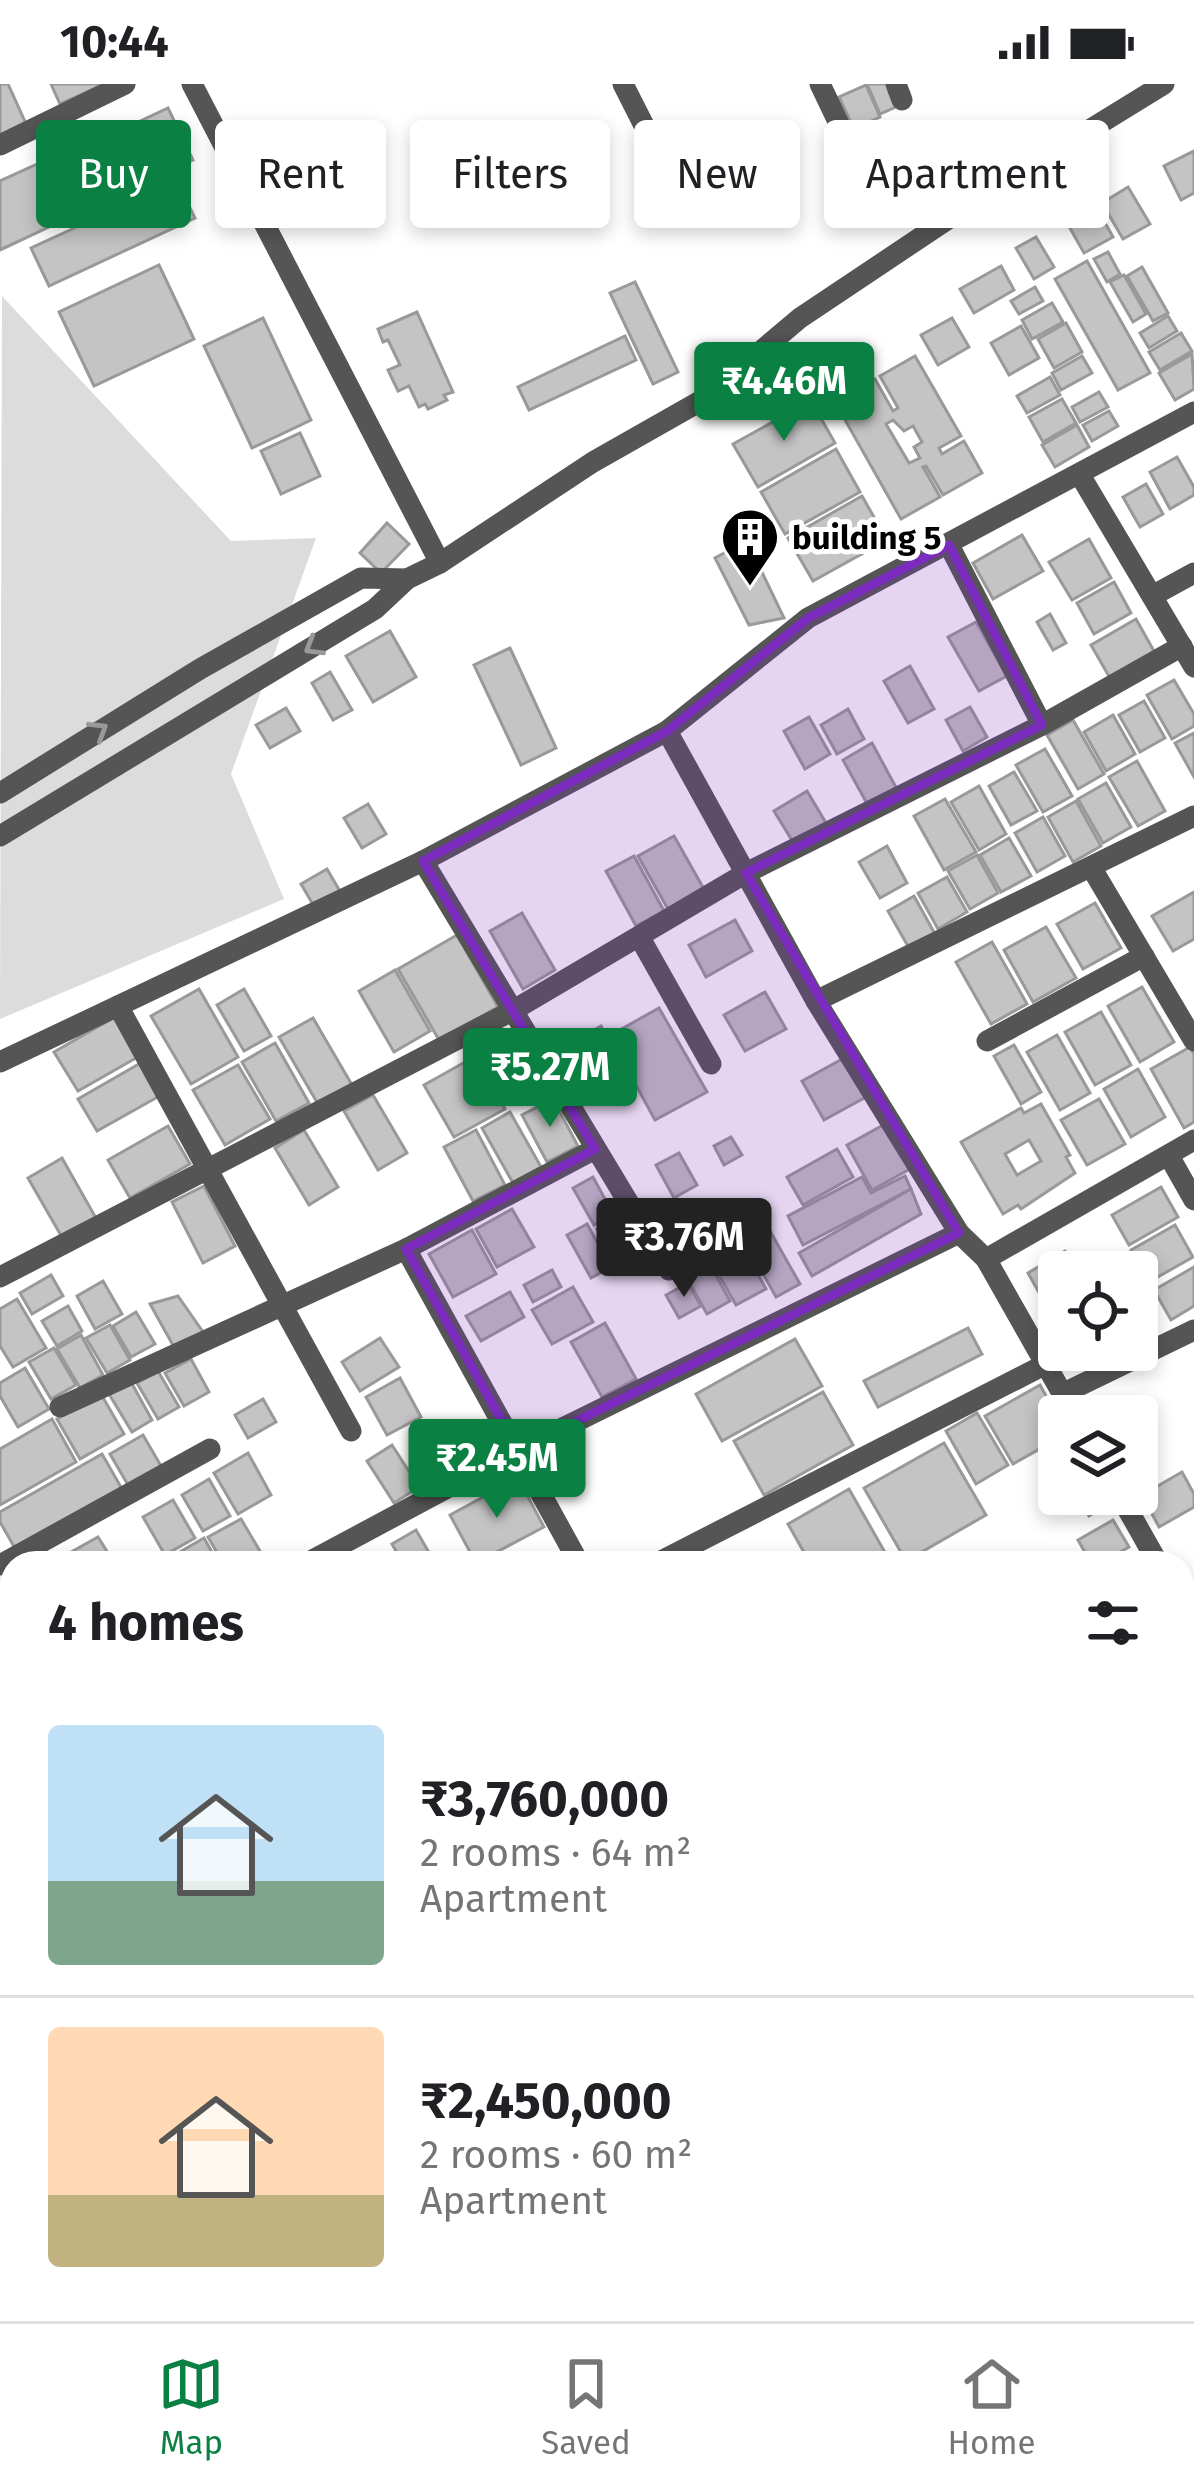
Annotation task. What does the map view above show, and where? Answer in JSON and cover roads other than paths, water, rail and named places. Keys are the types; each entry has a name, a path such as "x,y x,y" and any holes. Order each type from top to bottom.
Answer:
{"street":[{"path":"0,145 125,84"},
{"path":"192,84 440,563"},
{"path":"623,84 641,120"},
{"path":"820,84 837,120"},
{"path":"0,836 375,609 407,579 440,563 593,462 704,399 800,318 1164,84"},
{"path":"0,1062 423,861 668,730 808,618 1194,412"},
{"path":"1080,476 1194,667"},
{"path":"949,545 1042,725"},
{"path":"1152,596 1194,573"},
{"path":"0,793 108,724 361,578 407,579"},
{"path":"0,1277 512,1011 746,872 1042,725 1182,646"},
{"path":"668,730 816,1001 959,1233 986,1259 1038,1350"},
{"path":"816,1001 1194,816"},
{"path":"423,861 669,1270"},
{"path":"1091,867 1194,1041"},
{"path":"640,938 711,1064"},
{"path":"987,1041 1144,956"},
{"path":"118,1006 351,1431"},
{"path":"986,1259 1194,1140"},
{"path":"60,1407 406,1249 595,1149"},
{"path":"1169,1156 1194,1200"},
{"path":"329,1551 518,1450 959,1233"},
{"path":"406,1249 573,1551"},
{"path":"1050,1371 1062,1394 1194,1330"},
{"path":"680,1551 1038,1368"},
{"path":"25,1551 209,1449"},
{"path":"1131,1515 1151,1551"}],"place":[{"name":"building 5","path":"750,588"}]}
